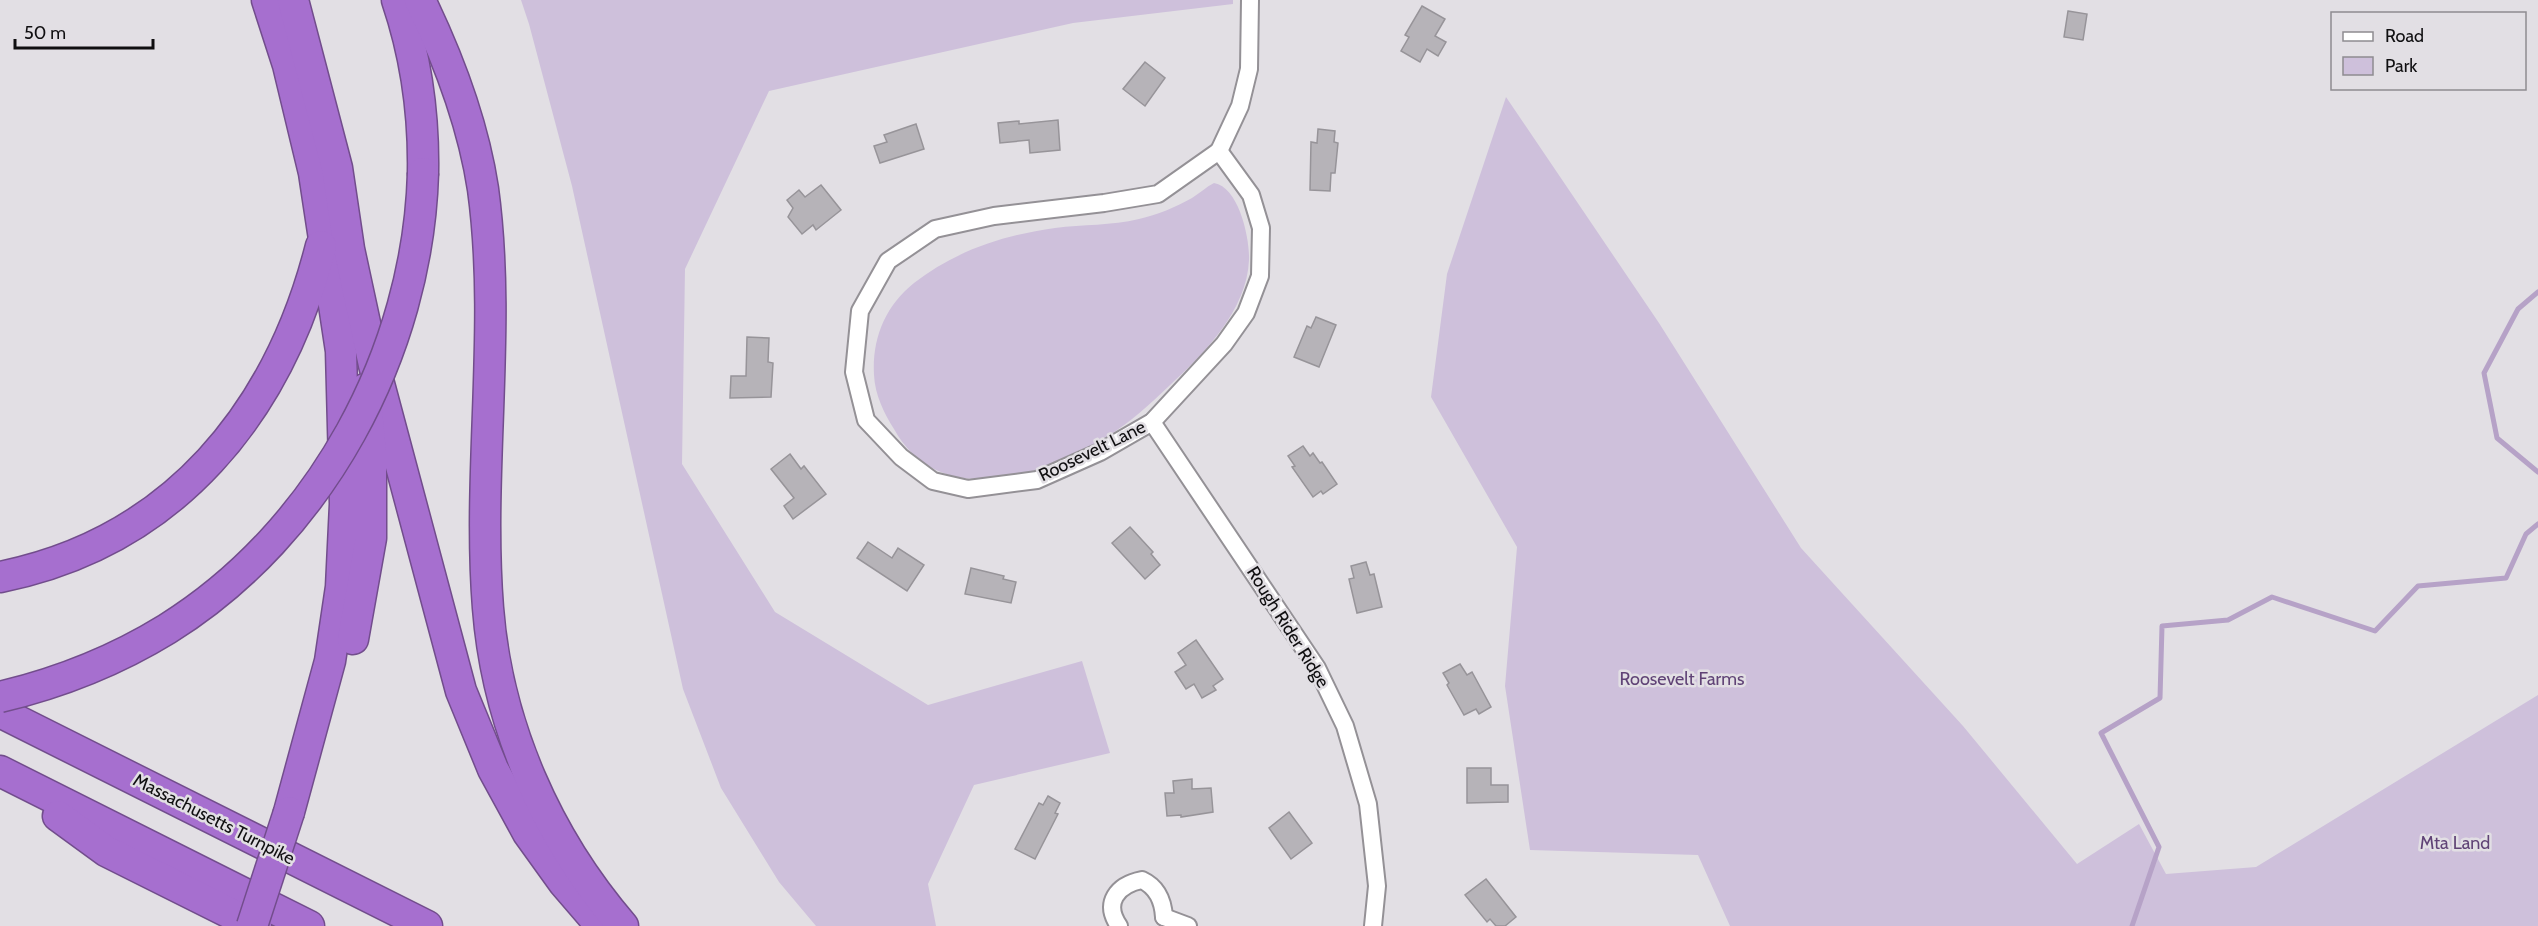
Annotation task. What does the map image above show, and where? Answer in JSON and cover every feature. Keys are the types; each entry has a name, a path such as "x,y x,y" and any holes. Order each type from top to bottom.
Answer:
{"highway":[{"path":"267,0 288,65 312,162 341,351 345,504 341,587 332,650 272,926"},
{"path":"293,0 337,168 349,249 385,407 449,650 467,708 493,769 528,832 564,883 601,926"},
{"path":"0,697 80,673 139,646 168,629 234,577 292,517 329,467 352,430 393,337 414,261 421,214 423,138 418,88 409,40 397,0"},
{"path":"420,0 444,51 463,103 476,156 485,210 490,289 487,586 496,661 514,732 538,797 576,864 623,926"},
{"path":"0,577 60,561 99,544 155,510 210,463 255,404 280,359 310,285 323,234"},
{"path":"0,772 106,851 254,926 336,712 347,666 370,538 371,452 352,303 349,249"},
{"name":"Massachusetts Turnpike","path":"0,712 427,926"},
{"path":"0,772 309,926"}],"street":[{"name":"Roosevelt Lane","path":"1219,151 1251,195 1261,228 1260,276 1246,313 1224,344 1152,422 1100,452 1037,480 968,489 933,481 901,457 866,420 854,372 860,311 888,261 935,229 994,216 1158,194 1219,151 1240,106 1249,69 1250,0"},
{"name":"Rough Rider Ridge","path":"1152,422 1317,668 1345,726 1368,804 1377,886 1373,926"},
{"path":"1119,926 1111,910 1117,891 1142,880 1154,887 1160,898 1159,921 1188,926"}],"green space":[{"path":"521,0 1233,0 1233,4 1073,23 769,91 685,269 682,464 775,612 928,705 1082,661 1110,753 974,785 928,884 936,926 816,926 779,882 721,788 683,689 572,186"},
{"name":"Roosevelt Farms","path":"1506,97 1659,323 1801,548 1963,726 2077,864 2139,824 2166,874 2256,867 2538,695 2538,926 1730,926 1698,855 1530,850 1505,686 1517,547 1431,397 1447,274"},
{"path":"1214,183 1223,187 1230,194 1245,227 1249,260 1241,296 1221,330 1209,345 1147,406 1116,431 1082,451 1024,473 994,479 965,478 938,471 914,455 894,429 884,410 876,390 874,375 875,349 882,324 904,292 946,262 981,246 1036,231 1118,223 1146,217 1192,198"}],"building":[{"path":"1422,6 1445,19 1435,36 1446,42 1438,56 1427,49 1420,62 1401,51 1409,37 1405,35"},
{"path":"2068,11 2087,14 2083,40 2064,37"},
{"path":"1145,62 1165,78 1145,106 1123,89"},
{"path":"1058,120 1060,150 1030,153 1029,140 1000,143 998,123 1019,121 1019,124"},
{"path":"916,124 924,149 880,163 874,146 887,142 884,135"},
{"path":"1318,129 1335,131 1334,142 1338,143 1335,173 1331,173 1330,191 1310,190 1311,142 1317,143"},
{"path":"821,185 841,210 816,230 813,225 802,234 788,217 793,208 787,200 799,190 805,197"},
{"path":"1316,317 1336,325 1319,367 1294,357 1307,326 1311,328"},
{"path":"747,337 769,338 768,362 773,363 771,397 730,398 731,376 746,376"},
{"path":"1303,446 1310,456 1313,453 1320,463 1322,462 1337,484 1323,494 1321,491 1313,497 1292,467 1295,466 1288,456"},
{"path":"790,454 801,469 804,466 826,494 793,519 784,506 794,498 771,469"},
{"path":"1130,527 1153,552 1151,554 1160,565 1145,579 1112,543"},
{"path":"868,542 892,558 898,548 924,565 907,591 857,558"},
{"path":"1366,562 1370,575 1374,574 1382,607 1357,613 1349,579 1354,578 1351,566"},
{"path":"971,568 1004,576 1003,579 1016,582 1011,603 965,594"},
{"path":"1196,640 1223,679 1213,686 1216,690 1202,698 1194,684 1186,689 1175,672 1186,665 1178,653"},
{"path":"1460,664 1467,675 1472,672 1491,707 1479,714 1476,709 1464,715 1447,685 1449,683 1443,673"},
{"path":"1467,768 1491,768 1491,785 1508,785 1508,802 1467,803"},
{"path":"1192,779 1192,789 1211,788 1213,812 1181,817 1181,815 1167,816 1165,793 1174,793 1173,781"},
{"path":"1048,796 1060,803 1055,813 1058,814 1035,859 1015,849 1039,803 1043,805"},
{"path":"1289,812 1312,843 1291,859 1269,828"},
{"path":"1486,879 1516,917 1505,926 1496,926 1490,919 1487,922 1465,895"}],"waterway":[{"path":"2538,292 2518,309 2484,373 2497,438 2538,472"},
{"path":"2132,926 2159,847 2101,733 2160,698 2162,626 2228,620 2272,597 2375,631 2418,586 2506,578 2526,534 2538,524"}],"park label":[{"name":"Mta Land","path":"2455,843"}]}
